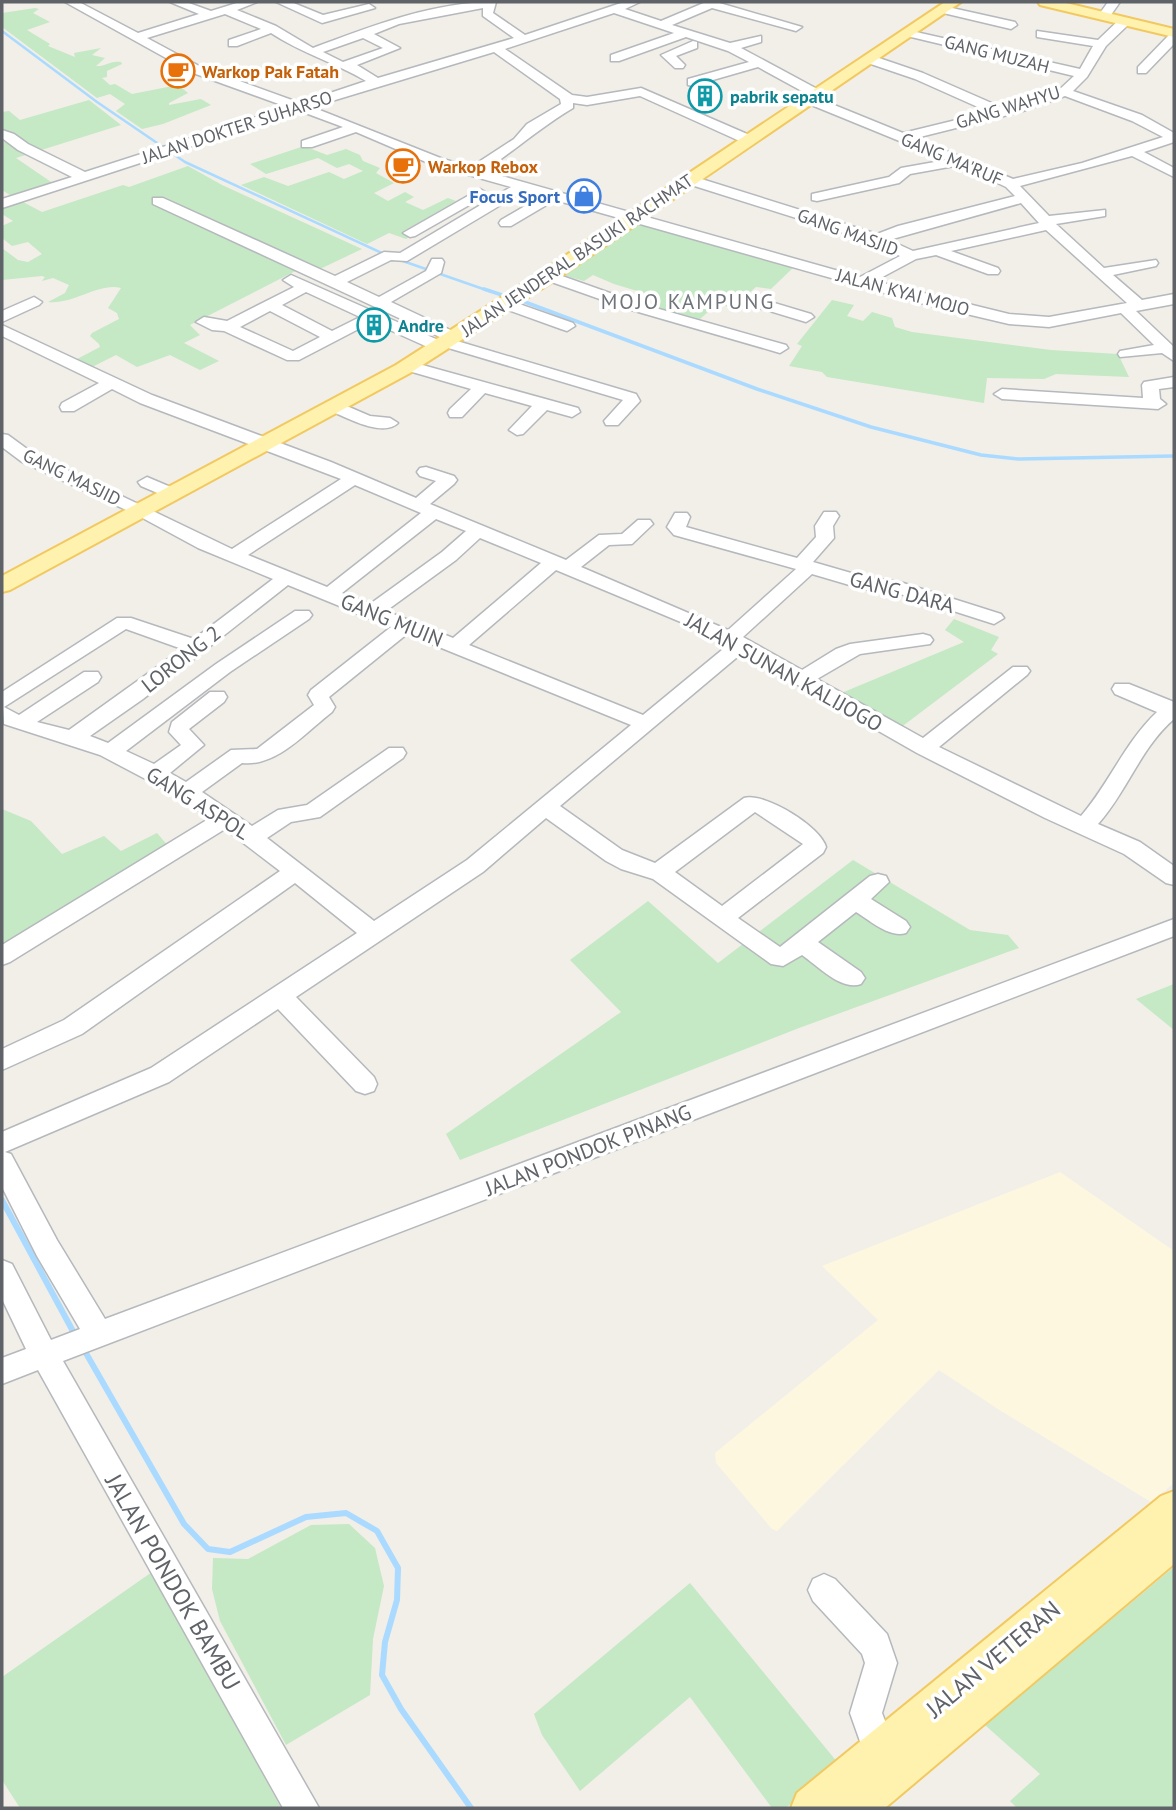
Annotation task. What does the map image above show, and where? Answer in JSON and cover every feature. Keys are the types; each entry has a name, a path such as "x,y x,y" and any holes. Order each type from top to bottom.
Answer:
{"main road":[{"path":"1045,2 1174,33"},
{"name":"JALAN JENDERAL BASUKI RACHMAT","path":"2,585 174,495 408,366 948,6"},
{"name":"JALAN VETERAN","path":"812,1808 1174,1509"},
{"name":"JALAN VETERAN","path":"853,1808 1174,1540"}],"street":[{"name":"JALAN KYAI MOJO","path":"71,2 197,70 356,127 438,162 521,187 636,216 956,309 1009,319 1063,321 1174,299"},
{"path":"176,2 212,15"},
{"path":"138,37 251,2"},
{"path":"282,2 322,19 366,5 392,23"},
{"name":"GANG MA'RUF","path":"582,2 731,47 813,96 1011,184 1046,223 1101,273 1170,352"},
{"name":"JALAN DOKTER SUHARSO","path":"2,204 174,146 523,39 634,2"},
{"path":"1104,16 1114,2"},
{"path":"313,52 392,23 492,3"},
{"path":"492,3 487,14 523,39"},
{"path":"662,25 711,4 796,26"},
{"path":"948,6 1011,25"},
{"path":"226,10 272,29 376,82"},
{"name":"GANG WAHYU","path":"902,137 1001,112 1065,92 1083,74 1101,44 1125,21"},
{"path":"233,43 272,29"},
{"path":"342,66 394,48 363,33"},
{"path":"615,58 686,33"},
{"name":"GANG MUZAH","path":"911,33 1083,74"},
{"path":"1142,71 1174,33"},
{"path":"1041,34 1101,44"},
{"path":"679,65 667,55 709,39"},
{"path":"731,47 757,39"},
{"path":"495,47 532,76 569,99 587,101 641,92 689,116 749,140"},
{"path":"869,59 943,86 1001,112"},
{"path":"692,82 756,64"},
{"path":"1065,92 1137,118 1174,138"},
{"path":"473,172 519,142 532,127 568,105 565,101 569,99"},
{"path":"307,144 356,127"},
{"path":"532,127 556,133"},
{"path":"2,134 9,135 24,148 42,154 83,177"},
{"path":"1011,184 1078,168 1174,138"},
{"path":"1130,150 1174,173"},
{"path":"817,197 894,180 906,171 961,160"},
{"name":"GANG MASJID","path":"690,180 877,239 911,256 936,248 1100,213"},
{"path":"410,233 501,181"},
{"path":"335,282 386,256 402,258 521,187"},
{"path":"506,223 553,195"},
{"path":"877,239 903,229 1024,198"},
{"path":"158,201 380,302 445,342"},
{"path":"936,248 953,258 993,271"},
{"path":"862,282 911,256"},
{"path":"1101,273 1151,263"},
{"path":"380,302 435,268"},
{"path":"548,275 633,306 734,329 753,340 780,348"},
{"path":"288,279 371,317 630,397 632,401 612,421"},
{"path":"204,322 218,327 228,326 306,287"},
{"path":"748,300 806,317"},
{"path":"509,301 567,327"},
{"path":"2,317 34,302"},
{"path":"269,305 333,337"},
{"path":"753,340 785,311"},
{"path":"228,326 293,357 371,317"},
{"path":"9,336 38,328"},
{"name":"JALAN SUNAN KALIJOGO","path":"9,336 205,422 354,478 562,564 735,641 924,748 1132,848 1174,877"},
{"path":"1126,354 1170,352"},
{"path":"408,366 572,412"},
{"path":"1002,394 1155,404 1150,386 1174,382"},
{"path":"68,407 111,383"},
{"path":"456,413 481,388"},
{"path":"517,430 543,405"},
{"path":"335,406 368,421 390,423"},
{"name":"GANG MASJID","path":"2,439 27,457 143,511"},
{"path":"330,594 426,508 448,480 426,472"},
{"path":"234,556 354,478"},
{"path":"147,482 174,495"},
{"name":"GANG MUIN","path":"143,511 204,544 644,723"},
{"path":"2,1143 160,1075 475,866 644,723 735,641 805,566 825,538 824,526 830,516"},
{"name":"GANG DARA","path":"681,517 676,527 680,531 863,583 894,586 995,618"},
{"path":"456,646 562,564 605,539 626,540 645,524"},
{"path":"373,611 449,556 478,530"},
{"name":"LORONG 2","path":"72,738 287,577"},
{"path":"111,751 223,668 302,615"},
{"path":"2,701 124,622 197,647"},
{"path":"187,792 238,755 263,755 325,707 326,704 318,695 406,625"},
{"path":"802,679 857,648 923,640"},
{"path":"924,748 1020,671"},
{"path":"11,719 91,677"},
{"path":"1122,689 1173,710"},
{"path":"155,775 194,744 179,732 179,727 217,697"},
{"path":"1084,827 1110,796 1146,735 1156,722 1173,710"},
{"name":"GANG ASPOL","path":"11,719 111,751 187,792 252,837 373,933"},
{"path":"252,837 290,813 312,812 396,753"},
{"path":"659,872 751,803 759,804 813,840 815,847 723,918"},
{"path":"545,806 625,863 659,872 779,958 802,943 878,882"},
{"path":"2,956 226,818"},
{"path":"2,1060 73,1027 295,872"},
{"path":"855,900 898,927"},
{"name":"JALAN PONDOK PINANG","path":"2,1371 1174,927"},
{"path":"802,943 853,978"},
{"path":"280,995 365,1084"},
{"path":"2,1162 97,1335"},
{"name":"JALAN PONDOK BAMBU","path":"2,1272 55,1351 302,1808"},
{"path":"824,1590 876,1645 881,1663 866,1713 880,1752"}],"shaded area":[{"path":"1060,1172 1174,1251 1174,1483 1151,1502 939,1370 777,1531 772,1529 716,1463 715,1453 878,1320 822,1266"}],"green space":[{"path":"39,9 33,13 50,22 27,30 50,44 48,46 75,57 74,53 101,48 92,55 105,58 96,66 121,62 122,64 107,71 107,77 102,78 110,85 115,84 132,94 178,85 188,93 169,105 201,99 211,105 163,124 142,129 116,111 125,104 110,94 97,98 2,27 2,13"},
{"path":"89,100 121,125 16,158 54,184 13,197 2,190 2,142 15,136 2,133 2,112 9,111 20,120"},
{"path":"304,146 327,155 346,149 360,155 363,161 380,168 376,173 394,183 374,193 388,201 405,192 414,197 405,202 423,210 448,198 456,201 402,232 411,236 406,239 389,233 367,244 241,185 264,177 288,186 329,172 344,179 363,171 349,164 337,168 318,158 266,174 250,164"},
{"path":"188,166 222,185 362,249 320,269 307,265 190,325 200,335 184,343 219,361 200,370 170,355 137,367 116,355 92,367 77,359 100,347 90,336 92,333 119,319 117,313 108,308 121,288 104,288 67,300 48,302 65,293 69,285 53,278 42,281 45,277 42,276 2,280 2,248 18,260 28,262 42,254 28,242 12,246 2,238 2,226 13,221 2,214 2,207 21,201 42,212 123,185 129,187"},
{"path":"643,222 796,265 771,289 756,287 733,307 716,305 700,319 650,305 657,297 593,275 584,281 563,275"},
{"path":"832,300 854,305 847,316 863,321 872,312 892,318 895,327 912,332 1051,350 1118,354 1129,377 1056,374 1044,379 987,378 984,403 827,377 822,372 789,366 802,346 797,344"},
{"path":"954,619 999,637 991,650 998,654 900,728 839,694 964,642 945,630"},
{"path":"2,809 31,821 62,854 104,836 121,851 157,833 169,847 2,948"},
{"path":"853,860 970,930 1008,935 1019,948 799,1028 460,1160 446,1134 621,1012 570,960 648,901 718,963"},
{"path":"1174,984 1174,1030 1136,999"},
{"path":"349,1524 375,1548 384,1586 373,1639 370,1695 286,1745 220,1621 212,1589 213,1558 248,1559 311,1525"},
{"path":"1174,1567 1174,1808 1017,1808 1010,1801 1040,1774 985,1725"},
{"path":"152,1572 281,1808 20,1808 2,1780 2,1677"},
{"path":"690,1583 838,1763 787,1807 772,1808 690,1697 580,1791 542,1735 534,1714"}],"waterway":[{"path":"2,31 97,102 185,162 386,255"},
{"path":"397,259 489,291"},
{"path":"484,289 508,297"},
{"path":"517,299 757,389 871,427 981,455 1019,459 1174,456"},
{"path":"2,1200 75,1335"},
{"path":"83,1348 184,1524 208,1549 230,1552 306,1517 346,1513 377,1531 398,1568 397,1600 385,1642 382,1675 401,1709 471,1808"}],"place":[{"name":"Warkop Pak Fatah","path":"178,71"},
{"name":"pabrik sepatu","path":"705,96"},
{"name":"Warkop Rebox","path":"403,166"},
{"name":"Focus Sport","path":"584,196"},
{"name":"Andre","path":"374,325"}],"district":[{"name":"MOJO KAMPUNG","path":"688,301"}]}
